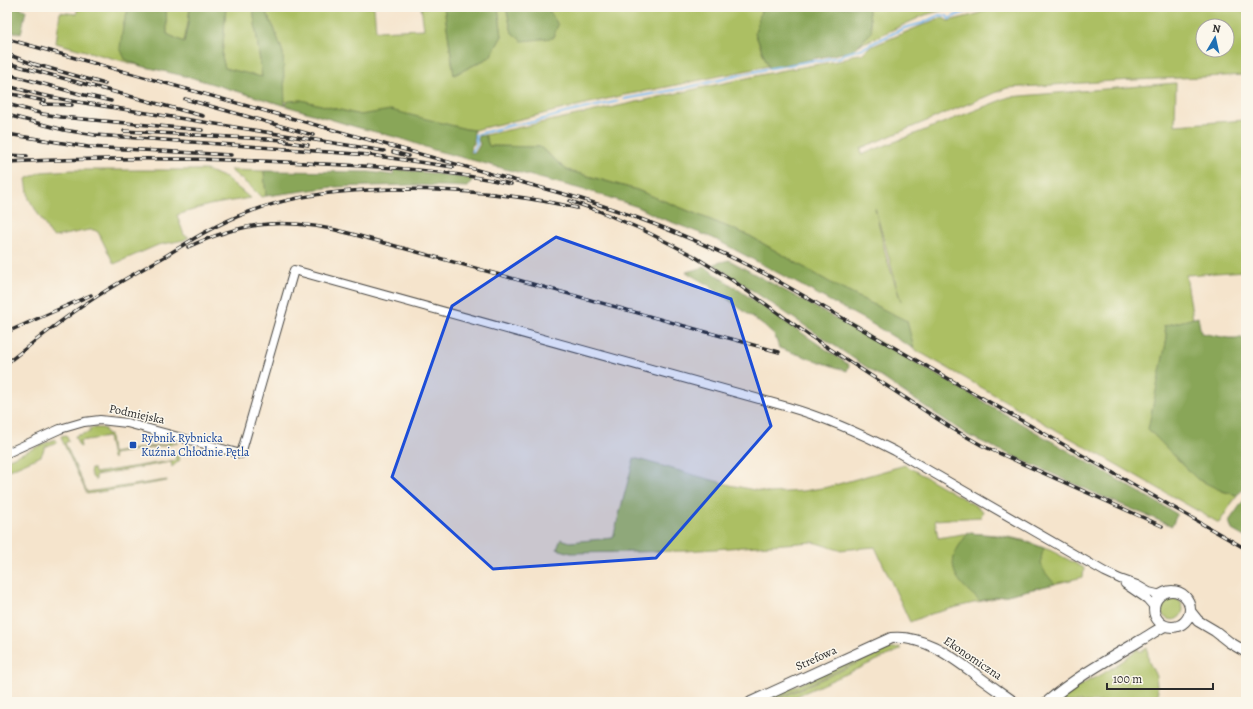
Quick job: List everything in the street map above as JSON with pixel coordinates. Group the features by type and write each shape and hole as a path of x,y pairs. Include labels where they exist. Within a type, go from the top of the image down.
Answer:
{"street":[{"name":"Podmiejska","path":"7,453 60,429 84,422 100,420 127,423 241,454 294,270 788,407 828,420 862,434 895,451 1120,579"},
{"path":"1120,579 1137,585 1152,593 1161,595"},
{"path":"1120,579 1147,599 1159,622 1165,626 1174,627 1181,625 1196,627 1212,636 1229,642"},
{"path":"1121,651 1148,628 1157,599 1161,595 1172,591 1181,594 1188,601 1190,611 1196,620 1246,652"},
{"path":"1181,625 1187,619 1190,611"},
{"path":"1047,702 1065,687 1121,651 1165,626"},
{"name":"Ekonomiczna","path":"891,638 899,637 912,639 937,648 1013,702"},
{"name":"Strefowa","path":"751,702 891,638"}],"highlighted area":[{"path":"556,237 731,299 771,426 656,558 493,569 392,477 452,306"}],"green space":[{"path":"7,7 16,7 26,10 21,34 7,30"},
{"path":"77,7 129,7 123,26 125,59 141,66 56,43 60,12 77,14"},
{"path":"129,7 166,7 167,34 184,42 190,7 226,7 222,57 225,68 262,77 253,7 263,7 274,28 283,53 285,105 289,101 301,100 360,115 391,110 474,130 474,144 472,145 470,152 475,153 480,144 478,136 485,135 489,146 540,147 567,170 637,190 750,236 836,286 907,321 914,349 867,321 713,238 658,217 638,207 592,192 434,150 399,138 356,127 193,78 141,66 125,59 120,48 123,26"},
{"path":"166,7 190,7 184,42 167,34"},
{"path":"226,7 253,7 262,78 225,68 222,57"},
{"path":"263,7 374,7 376,31 424,29 421,7 444,7 454,75 490,57 502,36 498,7 506,7 512,33 558,25 547,7 762,7 755,33 768,66 624,95 474,130 391,111 360,115 301,100 284,102 283,53 274,28"},
{"path":"444,7 498,7 502,36 490,57 454,75"},
{"path":"506,7 547,7 558,25 553,38 522,41 512,33"},
{"path":"762,7 868,7 872,32 852,51 769,68 755,33"},
{"path":"868,7 966,7 947,9 925,15 859,45 872,32"},
{"path":"992,7 1246,7 1246,75 1113,81 1007,88 861,148 861,155 1009,97 1176,83 1175,125 1246,120 1246,271 1186,275 1193,319 1164,326 1222,491 1237,495 1219,523 914,349 906,321 836,286 750,236 637,190 567,170 540,147 489,146 485,135 779,71 843,60 852,55 862,54 868,48 937,19 943,18 948,21 977,14","holes":["875,208 901,302 886,256"]},
{"path":"394,169 473,179 467,187 412,185 333,187 266,196 264,171 369,172 393,175"},
{"path":"72,170 206,170 226,178 250,198 209,205 177,215 184,235 189,237 184,240 158,245 114,264 98,232 89,230 54,237 51,235 29,199 26,179 41,172"},
{"path":"230,170 264,171 266,196 261,197"},
{"path":"729,260 910,359 1177,514 1172,526 1101,496 969,436 713,264"},
{"path":"705,267 849,365 847,371 779,348 775,336 764,326 711,287 686,272"},
{"path":"1198,317 1201,333 1228,338 1246,338 1246,487 1237,495 1222,491 1197,479 1148,429 1167,338 1164,326"},
{"path":"90,428 105,429 107,435 110,435 112,453 167,444 169,441 178,443 114,454 113,459 108,437 80,441 81,447 79,446 75,436 90,432"},
{"path":"66,435 69,441 65,443 87,492 167,481 87,494 62,440 61,436"},
{"path":"55,439 57,442 45,447 41,456 7,471 7,460"},
{"path":"175,455 178,456 180,460 172,467 171,462 96,475 96,480 90,472 91,469 94,469 95,473 176,460"},
{"path":"634,458 730,485 769,493 803,491 828,487 905,465 983,511 981,517 935,520 938,538 968,533 998,535 1023,540 1052,551 1084,568 1083,577 957,607 927,615 910,622 875,547 839,550 813,542 686,551 571,553 557,549 561,539 570,542 613,538"},
{"path":"1246,497 1246,538 1232,530 1229,521"},
{"path":"968,533 1007,538 1044,548 1041,559 1042,568 1055,584 980,601 965,588 954,571 953,564 955,554"},
{"path":"1168,598 1176,598 1183,605 1183,613 1176,620 1168,620 1161,613 1161,605"},
{"path":"888,644 890,646 889,647 769,702 761,702"},
{"path":"900,647 900,650 783,702 772,702 888,649"},
{"path":"1138,648 1138,651 1142,651 1147,648 1149,662 1156,676 1159,702 1058,702 1066,694 1109,670"}],"waterway":[{"path":"624,99 685,88 766,69 840,57 844,54 863,48 904,28 923,23 940,15 947,16 949,19 982,7"},
{"path":"473,151 477,144 475,135 512,125 533,122 619,101"}],"railway":[{"path":"7,39 578,198 675,232 723,253 769,276 1246,549"},
{"path":"7,54 38,66"},
{"path":"7,63 203,116"},
{"path":"34,64 105,84"},
{"path":"7,74 111,101"},
{"path":"7,86 72,101 384,151"},
{"path":"7,93 45,101"},
{"path":"185,99 313,135"},
{"path":"7,104 43,114 61,117 202,130"},
{"path":"41,104 72,105"},
{"path":"7,115 64,130 95,135 370,155 453,167"},
{"path":"124,131 285,140"},
{"path":"7,134 88,147 231,155"},
{"path":"281,141 308,145"},
{"path":"393,152 408,156"},
{"path":"7,155 27,156"},
{"path":"7,162 126,159 205,159 285,162 371,166 441,172 511,184"},
{"path":"7,363 94,298 195,238 238,216 285,201 339,192 418,189 487,193 532,199 577,208"},
{"path":"570,201 599,211 643,230 692,255 732,280 810,336 953,429 983,446 1162,526"},
{"path":"188,247 229,231 249,227 268,224 308,225 352,234 779,352"},
{"path":"7,332 91,295"}],"place":[{"name":"Rybnik Rybnicka Kuźnia Chłodnie Pętla","path":"133,445"}]}
